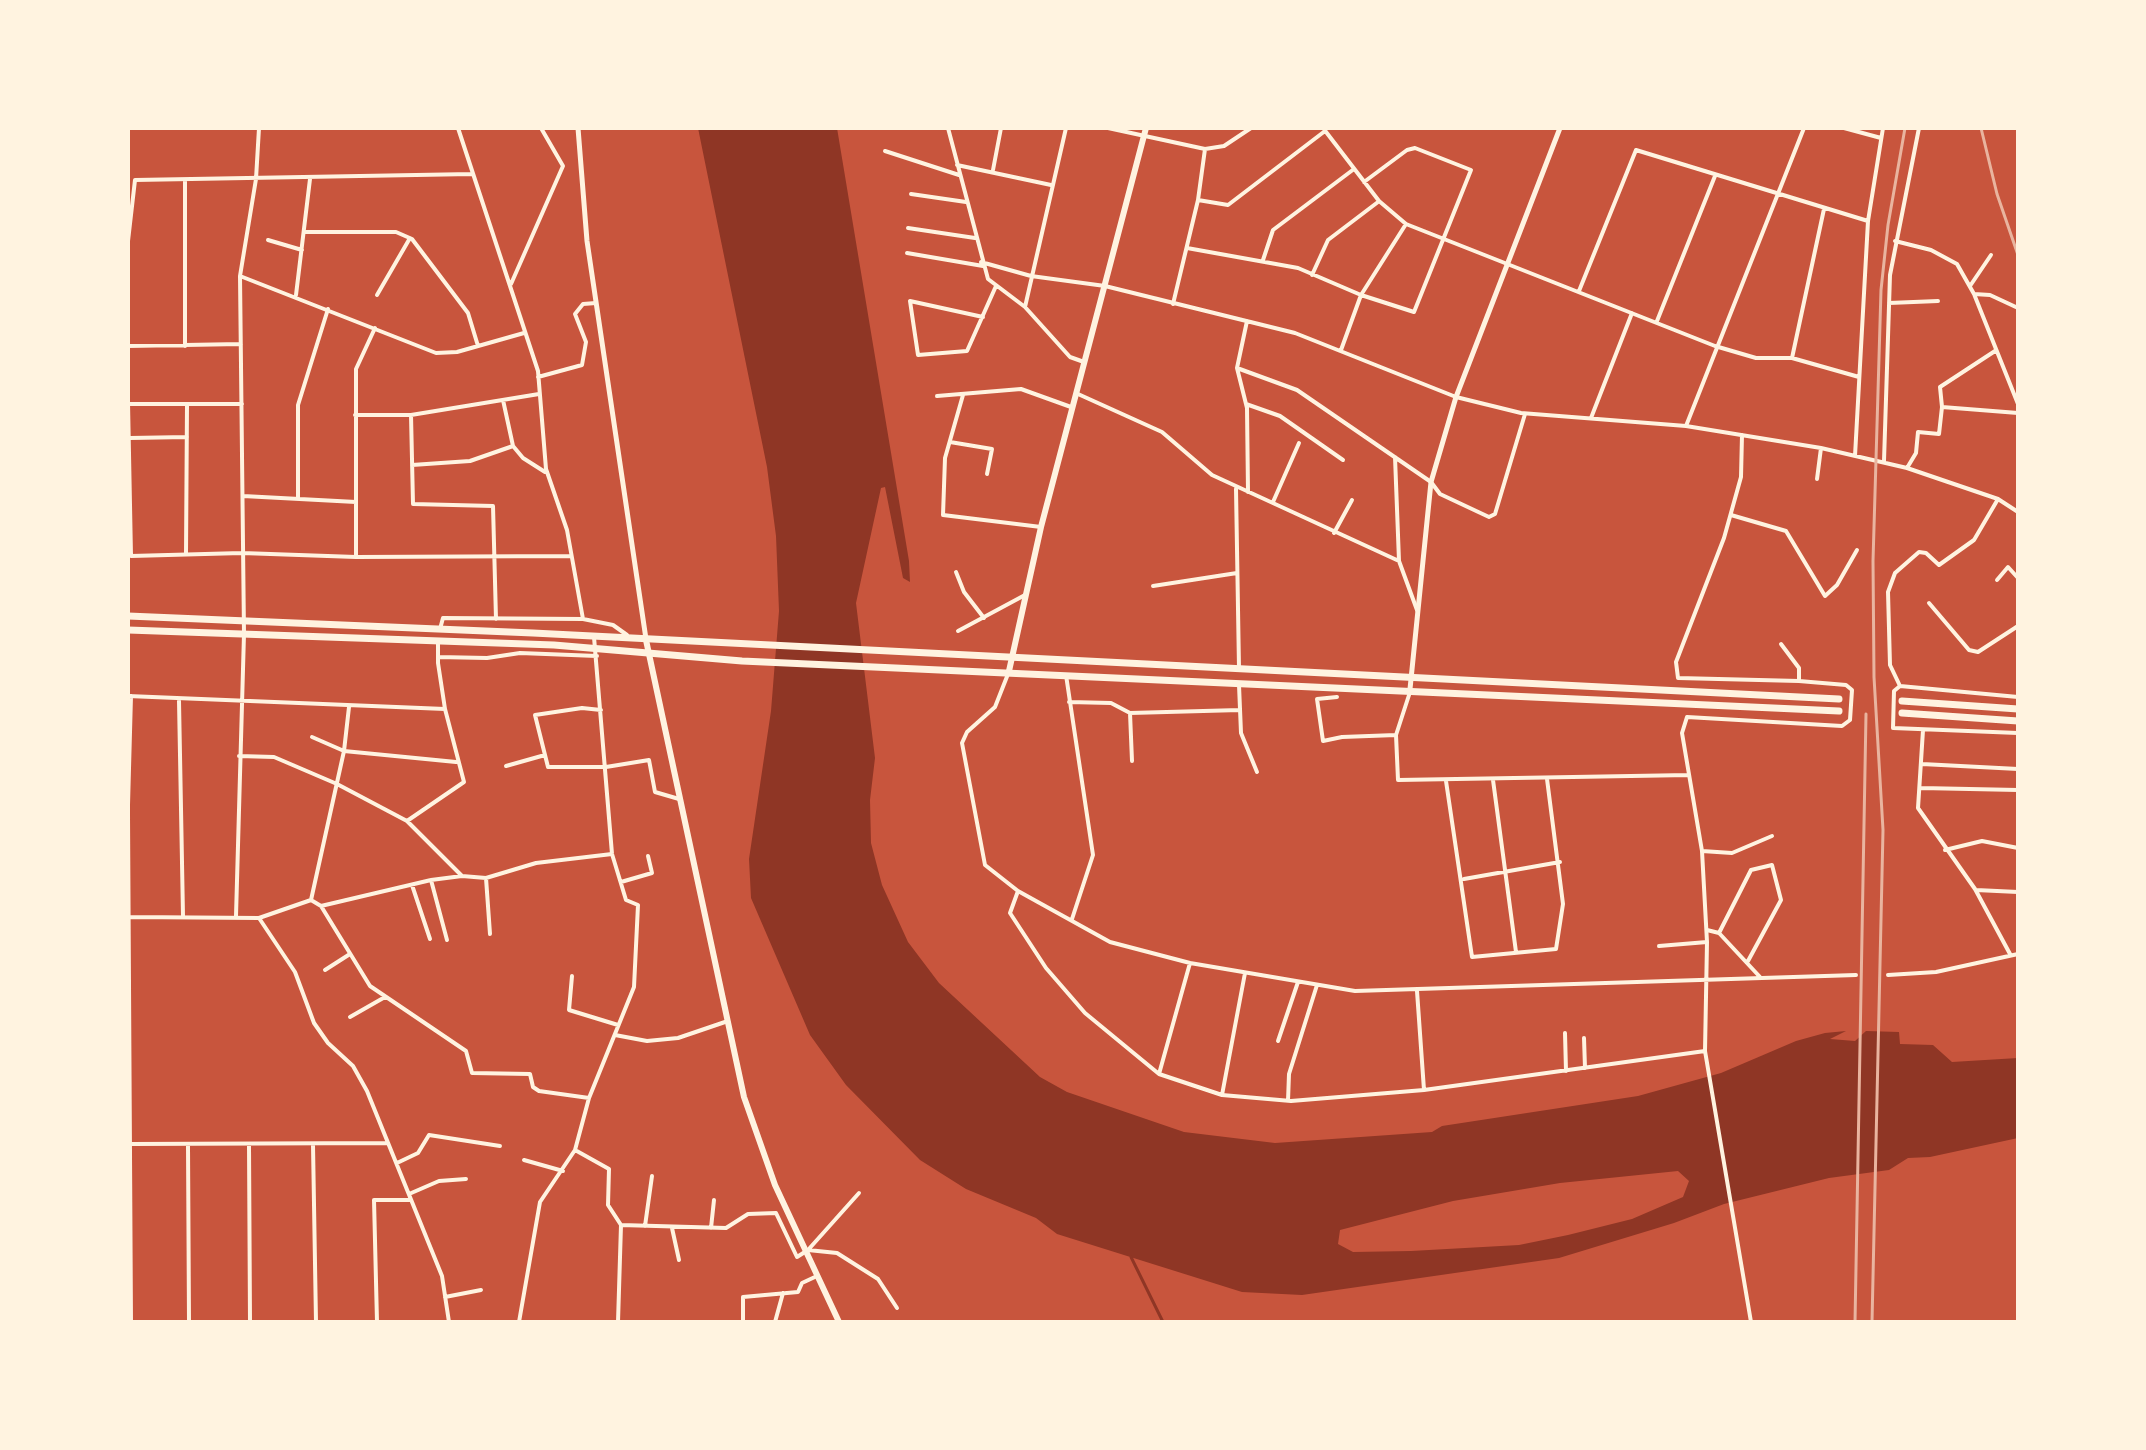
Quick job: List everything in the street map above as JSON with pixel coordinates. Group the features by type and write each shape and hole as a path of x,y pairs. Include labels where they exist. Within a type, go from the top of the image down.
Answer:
{"highway":[{"path":"128,616 1839,699"},
{"path":"128,630 1839,711"},
{"path":"1902,701 2018,709"},
{"path":"1902,713 2018,721"}],"main road":[{"path":"1009,671 1041,527 1146,132"},
{"path":"646,640 707,920 725,1022 757,1141 839,1322"}],"street":[{"path":"236,916 244,634 240,276 256,179 259,128"},
{"path":"458,128 538,377 548,473 567,530 583,619"},
{"path":"510,287 563,166 541,128"},
{"path":"578,128 587,241 646,640"},
{"path":"948,128 988,279 1025,307 1070,357 1087,363"},
{"path":"993,170 1001,128"},
{"path":"1025,307 1066,128"},
{"path":"1108,128 1146,132 1205,149 1224,146 1251,128"},
{"path":"1560,128 1456,397 1431,482 1413,676 1396,735 1398,780 1689,775"},
{"path":"1686,426 1715,346 1804,128"},
{"path":"1844,128 1881,138"},
{"path":"1855,456 1868,221 1883,128"},
{"path":"1884,461 1889,303 1895,241 1919,128"},
{"path":"1198,200 1228,205 1324,130 1379,201 1406,224 1715,346 1756,358 1792,358 1859,377"},
{"path":"1187,248 1263,260 1414,312 1471,170 1415,148 1407,150 1364,182"},
{"path":"1173,304 1198,200 1205,149"},
{"path":"1579,291 1636,150 1868,221"},
{"path":"885,151 959,175"},
{"path":"957,165 993,170 1051,185"},
{"path":"1263,260 1273,230 1354,169"},
{"path":"128,241 135,180 472,174"},
{"path":"1657,321 1715,176"},
{"path":"296,295 310,179"},
{"path":"185,180 185,346"},
{"path":"911,194 966,202"},
{"path":"1312,275 1328,240 1379,201"},
{"path":"1792,358 1824,209"},
{"path":"1341,350 1361,295 1406,224"},
{"path":"908,228 975,238"},
{"path":"305,232 396,232 410,238 468,313 478,346"},
{"path":"377,295 410,238"},
{"path":"268,240 302,250"},
{"path":"1895,241 1931,250 1957,264 1974,294 2018,404"},
{"path":"907,253 1105,286 1248,320 1341,350 1456,397 1525,414 1686,426 1884,461 1998,499 2018,512"},
{"path":"1970,286 1991,255"},
{"path":"240,276 296,295 436,353 457,352 525,333"},
{"path":"983,317 910,301 918,355 967,351 983,317 996,286"},
{"path":"1974,294 1990,295 2018,308"},
{"path":"1889,303 1938,301"},
{"path":"538,377 582,365 586,342 575,314 583,304 596,303"},
{"path":"298,498 298,405 328,309"},
{"path":"1591,418 1632,313"},
{"path":"1248,320 1237,368 1246,404 1248,492"},
{"path":"356,557 356,369 375,328"},
{"path":"128,346 241,344"},
{"path":"1907,468 1916,453 1918,432 1939,434 1942,407 1940,387 1995,351"},
{"path":"1237,368 1297,390 1431,482 1440,494 1489,517 1495,514 1525,414"},
{"path":"937,396 1021,389 1074,408"},
{"path":"355,415 411,415 540,393"},
{"path":"1078,394 1162,432 1212,475 1399,561"},
{"path":"963,395 945,458 943,515 1041,527"},
{"path":"503,400 513,446 523,458 548,473"},
{"path":"242,404 128,403 131,556 242,553 356,557 571,556"},
{"path":"1246,404 1280,416 1343,460"},
{"path":"186,554 187,405"},
{"path":"1942,407 2018,413"},
{"path":"411,415 413,504 493,506 496,619"},
{"path":"1742,435 1741,477 1731,515 1676,662 1678,678 1799,681 1846,685 1852,690 1850,720 1842,726 1687,717 1682,733 1702,851 1707,930 1705,1051 1751,1322"},
{"path":"130,438 187,437"},
{"path":"950,442 992,449 987,474"},
{"path":"1273,502 1299,443"},
{"path":"412,465 470,461 513,446"},
{"path":"1817,479 1821,448"},
{"path":"1395,457 1399,561 1417,610"},
{"path":"1236,487 1239,670"},
{"path":"242,496 356,502"},
{"path":"1900,686 1890,665 1888,592 1895,573 1919,552 1926,553 1939,565 1974,540 1998,499"},
{"path":"1334,533 1352,500"},
{"path":"1731,515 1786,531 1825,596 1837,585 1857,550"},
{"path":"1997,580 2008,567 2018,578"},
{"path":"956,572 964,592 984,618"},
{"path":"1153,586 1237,573"},
{"path":"958,631 1028,594"},
{"path":"1929,603 1969,650 1978,652 2018,626"},
{"path":"439,631 443,618 583,619 613,625 632,639"},
{"path":"519,1322 540,1202 575,1150 589,1098 634,987 638,905 626,900 612,854 594,637"},
{"path":"407,821 464,782 456,762 445,709 438,643"},
{"path":"1781,644 1799,668 1799,681"},
{"path":"438,657 487,658 520,653 596,652"},
{"path":"1009,671 995,707 967,732 962,743 985,865 1018,891 1110,942 1190,963 1355,991 1856,975"},
{"path":"1066,674 1093,855 1072,919"},
{"path":"1239,682 1241,733 1257,772"},
{"path":"2018,697 1900,686 1894,691 1893,728 2018,733"},
{"path":"128,805 130,696 179,701 445,709"},
{"path":"1337,697 1317,699 1323,741 1342,737 1396,735"},
{"path":"179,701 183,916"},
{"path":"1069,702 1111,703 1130,713 1240,710"},
{"path":"311,900 344,751 349,707"},
{"path":"601,710 582,708 535,715 548,767 606,767 649,760 655,792 679,799"},
{"path":"1130,713 1132,761"},
{"path":"1923,730 1918,808 1975,889 2010,954"},
{"path":"312,737 344,751 456,762"},
{"path":"506,766 545,755"},
{"path":"239,756 274,757 337,784 407,821 462,876"},
{"path":"1922,764 2018,769"},
{"path":"1446,781 1472,957 1556,949 1563,904 1547,779"},
{"path":"1493,780 1516,953"},
{"path":"1921,788 2018,790"},
{"path":"128,814 131,1322"},
{"path":"1702,851 1732,853 1772,836"},
{"path":"1945,850 1982,841 2018,848"},
{"path":"321,906 431,880 462,876 486,878 536,863 612,854"},
{"path":"621,882 652,873 648,856"},
{"path":"1463,880 1560,862"},
{"path":"1719,933 1751,870 1772,865 1781,900 1748,961"},
{"path":"486,878 490,934"},
{"path":"431,880 447,940"},
{"path":"412,885 430,939"},
{"path":"1975,889 2018,892"},
{"path":"1018,891 1010,913 1046,968 1085,1013 1159,1074 1222,1095 1288,1101 1424,1090 1705,1051"},
{"path":"130,917 259,918 311,900"},
{"path":"311,900 321,906 370,986 466,1051 471,1056 472,1073 530,1074 533,1087 539,1091 589,1098"},
{"path":"259,918 295,972 314,1023 360,1078 442,1276 449,1322"},
{"path":"1707,930 1719,933 1760,977"},
{"path":"1659,946 1707,942"},
{"path":"325,970 350,954"},
{"path":"1888,975 1936,972 2018,954"},
{"path":"1159,1074 1190,963"},
{"path":"1222,1095 1245,973"},
{"path":"572,976 569,1010 619,1025"},
{"path":"1278,1041 1298,982"},
{"path":"1288,1101 1289,1074 1317,985"},
{"path":"1417,991 1424,1090"},
{"path":"350,1017 385,997"},
{"path":"615,1035 647,1041 678,1038 725,1022"},
{"path":"1565,1033 1566,1071"},
{"path":"1584,1038 1585,1068"},
{"path":"397,1163 418,1153 429,1135 500,1146"},
{"path":"131,1144 388,1143"},
{"path":"188,1145 189,1322"},
{"path":"249,1145 250,1322"},
{"path":"313,1145 316,1322"},
{"path":"575,1150 609,1169 608,1205 621,1225 618,1322"},
{"path":"524,1160 563,1171"},
{"path":"645,1226 652,1176"},
{"path":"409,1194 439,1181 466,1179"},
{"path":"621,1225 726,1228 748,1214 776,1213 797,1257 808,1250 859,1193"},
{"path":"377,1322 374,1200 411,1200"},
{"path":"711,1228 714,1200"},
{"path":"672,1228 679,1260"},
{"path":"808,1250 837,1253 878,1279 897,1308"},
{"path":"743,1322 743,1297 798,1292 802,1283 820,1275"},
{"path":"445,1297 481,1290"},
{"path":"775,1322 783,1293"}],"shaded area":[{"path":"698,128 837,128 910,582 903,578 885,487 881,488 856,603 875,758 870,800 871,843 882,885 908,942 939,983 1040,1077 1067,1092 1184,1132 1275,1143 1432,1132 1442,1126 1638,1096 1721,1073 1796,1041 1825,1033 1846,1031 1830,1039 1855,1041 1866,1031 1899,1032 1900,1044 1933,1045 1952,1062 2018,1058 2018,1138 1930,1157 1908,1158 1889,1170 1829,1178 1724,1204 1674,1223 1559,1258 1302,1295 1242,1292 1057,1234 1036,1218 966,1189 920,1160 846,1085 810,1035 751,898 749,859 771,711 779,611 776,536 767,467","holes":["1678,1171 1689,1181 1683,1197 1632,1219 1519,1245 1353,1252 1338,1244 1340,1230 1453,1201 1560,1183"]}],"waterway":[{"path":"1131,1257 1163,1322"}],"railway":[{"path":"1872,1322 1883,830 1874,677 1873,561 1881,290 1888,225 1905,128"},
{"path":"1981,128 1997,194 2018,255"},
{"path":"1855,1322 1866,714"}]}
